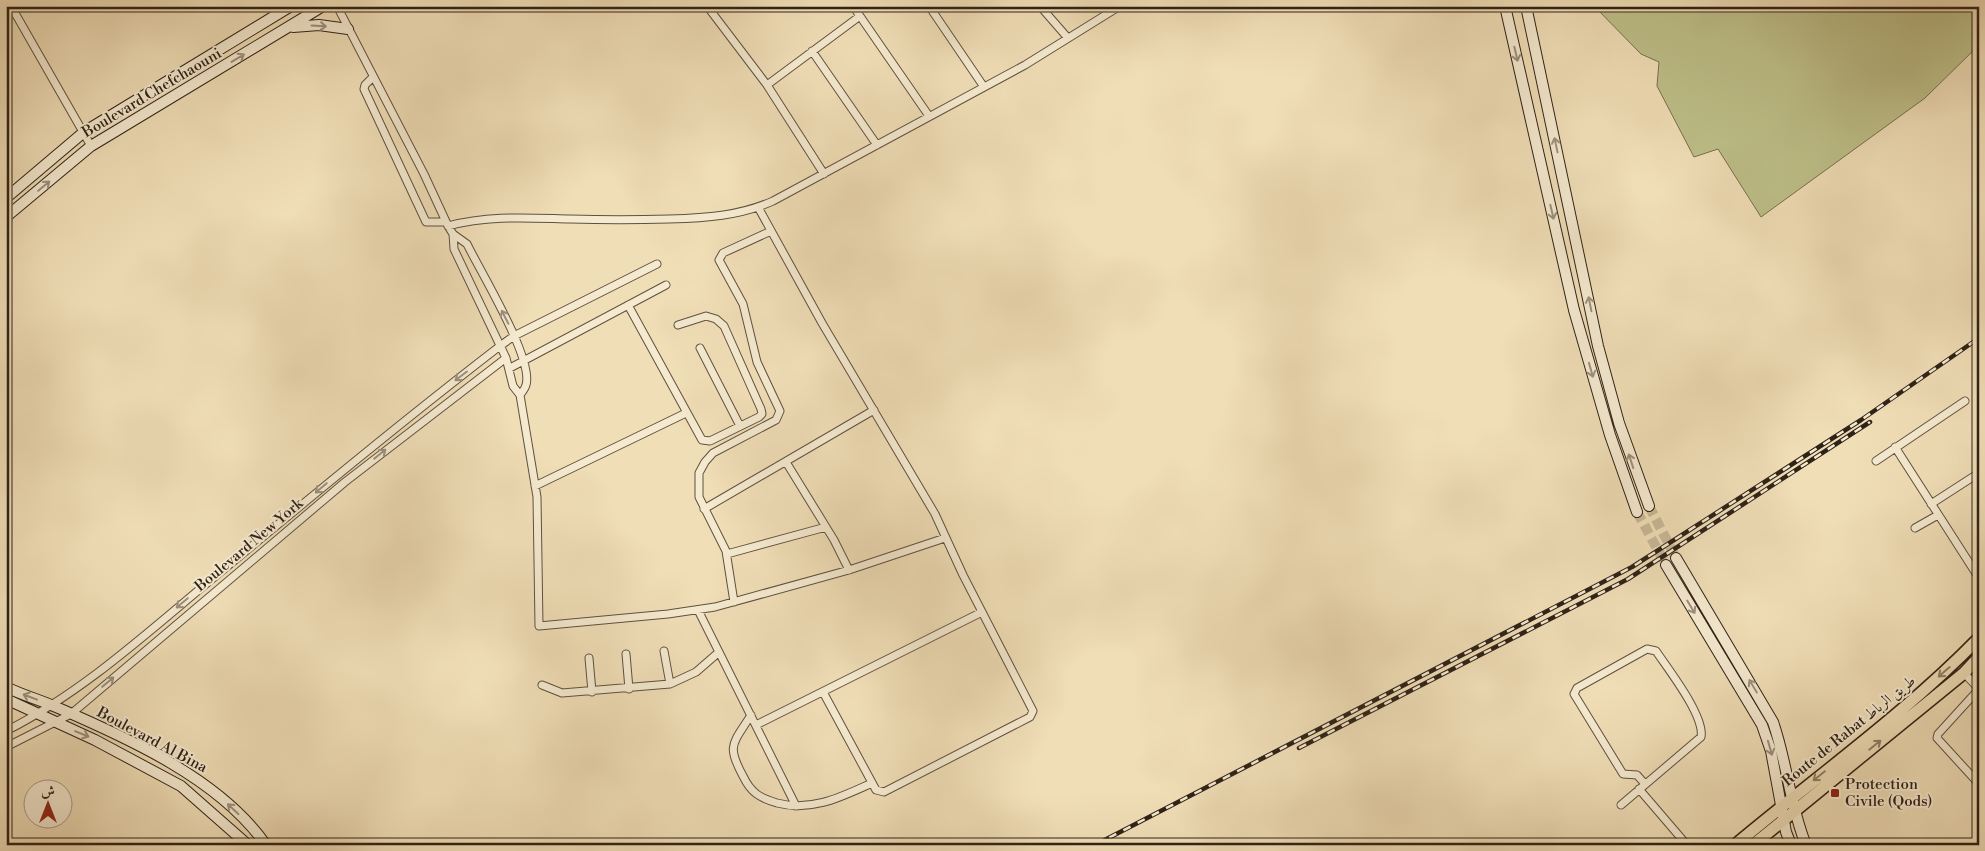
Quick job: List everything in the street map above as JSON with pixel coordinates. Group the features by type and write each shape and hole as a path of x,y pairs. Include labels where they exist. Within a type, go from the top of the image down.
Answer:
{"main road":[{"name":"Route de Rabat طريق الرباط","path":"1735,845 1904,707 1979,638"},
{"name":"Route de Rabat طريق الرباط","path":"1753,845 1964,673 1979,657"}],"street":[{"path":"11,6 91,146"},
{"name":"Boulevard Chefchaouni","path":"6,198 84,132 291,6"},
{"name":"Boulevard Chefchaouni","path":"6,217 91,146 323,6"},
{"path":"337,6 424,174 447,224 453,234 467,244 514,336 523,360 526,384 520,395"},
{"path":"707,6 767,85 824,174"},
{"path":"853,6 929,116"},
{"path":"929,6 984,87"},
{"path":"1040,6 1067,37"},
{"path":"373,77 365,85 364,89 426,222 447,224 501,218 615,220 712,218 758,207 824,174 1025,64 1120,6"},
{"path":"1505,6 1574,310 1597,393 1637,512"},
{"path":"1526,6 1598,346 1635,472 1649,506"},
{"path":"767,85 860,16"},
{"path":"289,27 319,25 348,28"},
{"path":"812,51 877,145"},
{"path":"202,60 211,74"},
{"path":"758,207 822,323 935,514 945,538 1032,709 1031,715 884,792 878,791 872,783 823,692"},
{"path":"734,602 727,554 704,508 697,485 699,472 713,453 776,420 780,414 757,362 743,304 720,260 723,253 771,231"},
{"path":"453,234 454,249 506,358 513,386 520,395 535,486 539,626 698,610 849,570 945,538"},
{"name":"Boulevard New York","path":"6,730 53,706 106,666 401,422 500,346 514,336 657,264"},
{"path":"510,368 666,285"},
{"path":"628,305 686,413 704,441 710,441 759,417 762,414 761,409 724,326 716,319 706,316 678,325"},
{"path":"700,348 740,426"},
{"name":"Boulevard New York","path":"6,747 71,714 345,482 506,358"},
{"path":"1597,393 1610,388"},
{"path":"1876,461 1966,401"},
{"path":"704,508 874,410"},
{"path":"535,486 686,413"},
{"path":"401,422 408,432"},
{"path":"1896,447 1979,578"},
{"path":"786,462 826,527 849,570"},
{"path":"339,473 345,482"},
{"path":"1931,504 1979,473"},
{"path":"1915,528 1938,515"},
{"path":"727,554 826,527"},
{"path":"1676,558 1773,722 1780,744 1795,811 1806,845"},
{"path":"1666,565 1762,725 1771,751 1780,807 1791,845"},
{"path":"220,572 229,581"},
{"path":"698,610 796,806"},
{"path":"756,725 982,612"},
{"path":"1621,805 1642,786 1702,737 1702,731 1688,701 1656,651 1647,649 1577,688 1574,694 1623,774 1637,776 1642,786 1687,845"},
{"path":"664,651 670,684"},
{"path":"542,685 562,693 629,689 670,684 696,672 719,652"},
{"path":"626,654 629,689"},
{"path":"590,658 592,692"},
{"path":"1964,673 1979,689 1938,734 1938,738 1979,784"},
{"name":"Boulevard Al Bina","path":"6,687 71,714 167,762 209,788 237,813 266,845"},
{"name":"Boulevard Al Bina","path":"6,699 54,723 103,744 181,786 248,845"},
{"path":"751,715 733,745 733,758 749,788 756,795 788,806 824,804 872,783"}],"green space":[{"path":"1594,6 1979,6 1979,45 1925,98 1761,217 1718,149 1694,157 1657,86 1659,62 1641,54"}],"tunnel":[{"path":"1649,506 1676,558"},
{"path":"1637,512 1666,565"}],"railway":[{"path":"1095,845 1632,567 1861,420 1979,338"},
{"path":"1299,748 1628,579 1870,422"}],"place":[{"name":"Protection Civile (Qods)","path":"1835,793"}]}
